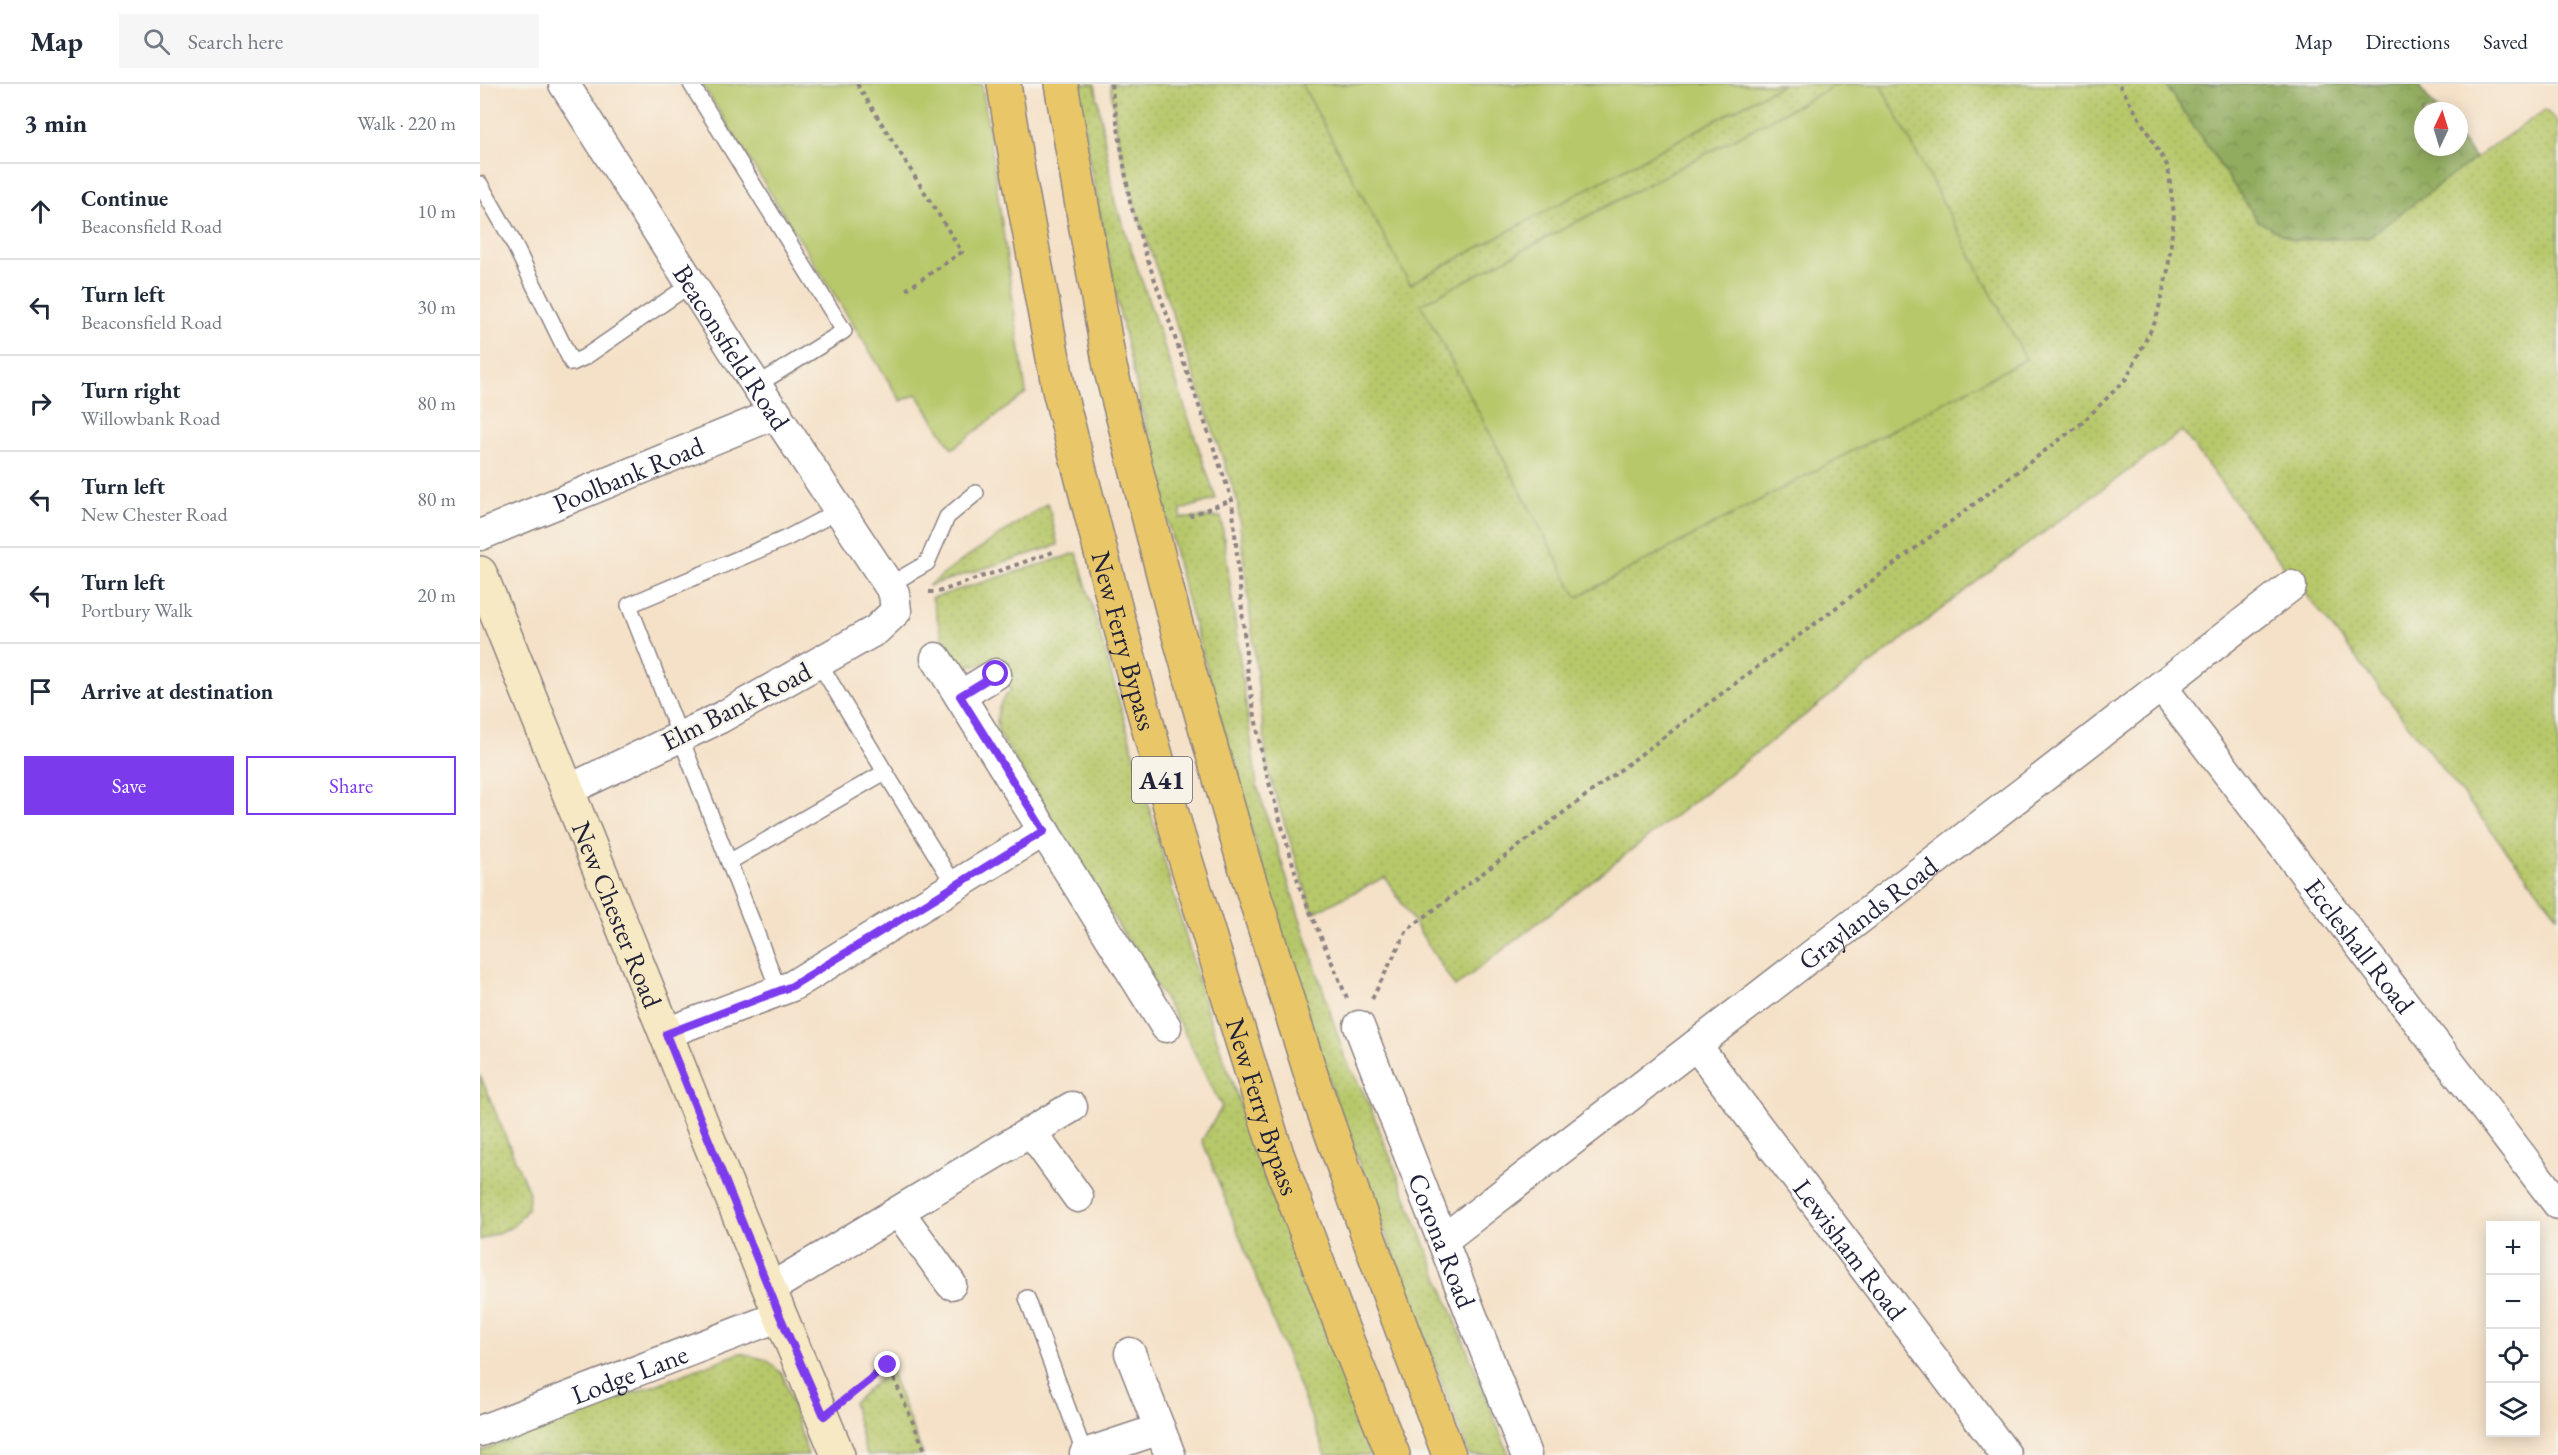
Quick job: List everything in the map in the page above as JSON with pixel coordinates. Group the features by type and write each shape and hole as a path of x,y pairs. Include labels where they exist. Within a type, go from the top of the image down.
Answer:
{"highway":[{"name":"New Ferry Bypass","path":"1004,84 1059,390 1118,618 1178,835 1277,1154 1344,1333 1393,1455"},
{"name":"New Ferry Bypass","path":"1061,84 1110,367 1178,632 1225,797 1314,1084 1449,1455"}],"main road":[{"name":"New Chester Road","path":"480,573 838,1455"}],"street":[{"name":"Beaconsfield Road","path":"564,84 691,284 840,510 893,596"},
{"name":"Poolbank Road","path":"480,535 777,413"},
{"name":"Graylands Road","path":"1443,1240 2291,586"},
{"name":"Elm Bank Road","path":"568,790 720,718 876,630 893,596"},
{"path":"936,658 1166,1027"},
{"path":"960,696 996,674"},
{"name":"Eccleshall Road","path":"2161,686 2558,1204"},
{"path":"666,1034 792,986 1044,831"},
{"name":"Corona Road","path":"1359,1026 1526,1455"},
{"name":"Lewisham Road","path":"1696,1045 2006,1455"},
{"name":"Lodge Lane","path":"483,1421 775,1302 899,1212 1072,1107"},
{"path":"1031,1132 1078,1197"},
{"path":"899,1212 951,1284"},
{"path":"1085,1455 1165,1442 1130,1353"}],"lane":[{"path":"691,84 844,331 757,385"},
{"path":"480,184 511,238 572,363 585,357 691,284"},
{"path":"893,596 927,563 947,517 976,493"},
{"path":"779,991 629,605 788,538 840,510"},
{"path":"819,663 955,886"},
{"path":"729,862 885,772"},
{"path":"1027,1298 1085,1455"}],"path":[{"path":"856,84 962,252 904,291"},
{"path":"1111,84 1130,202 1146,255 1232,500 1248,676 1263,762 1300,888 1359,1026"},
{"path":"1359,1026 1407,930 2082,423 2126,379 2156,320 2168,270 2174,215 2168,167 2119,84"},
{"path":"1189,516 1232,500"},
{"path":"893,596 938,592 1056,551"},
{"path":"824,1416 888,1365 927,1455"}],"green space":[{"path":"702,84 982,84 1026,393 952,449 917,394 901,401"},
{"path":"1078,84 1095,84 1115,202 1216,499 1181,510 1181,518 1221,517 1257,786 1345,1058 1367,1099 1509,1455 1469,1455 1336,1102 1270,897 1178,566 1118,305 1089,159"},
{"path":"1110,84 2417,84 2431,102 2414,102 2414,156 2468,156 2468,149 2475,158 2545,110 2558,122 2558,916 2263,539 2182,431 1984,576 1455,987 1385,877 1313,913 1268,771 1237,499 1133,201 1118,140"},
{"path":"1302,84 1783,84 1410,284"},
{"path":"1838,84 1880,84 2026,359 1577,597 1421,304"},
{"path":"2165,84 2417,84 2431,102 2414,102 2414,156 2468,156 2468,149 2475,158 2368,238 2293,240 2258,221"},
{"path":"1048,503 1058,545 928,586 968,556"},
{"path":"1077,553 1207,1011 1269,1187 1374,1455 1326,1455 1202,1140 1222,1107 1180,1024 998,732 998,709 1011,690 993,660 977,665 965,664 955,659 943,638 932,598"},
{"path":"480,1075 529,1193 528,1209 512,1227 480,1240"},
{"path":"740,1353 767,1360 783,1375 808,1455 480,1455 480,1451"},
{"path":"890,1370 923,1455 868,1455 865,1450 853,1403"}],"route":[{"path":"888,1365 824,1416 780,1316 666,1034 792,986 1044,831 960,696 996,674"}]}
